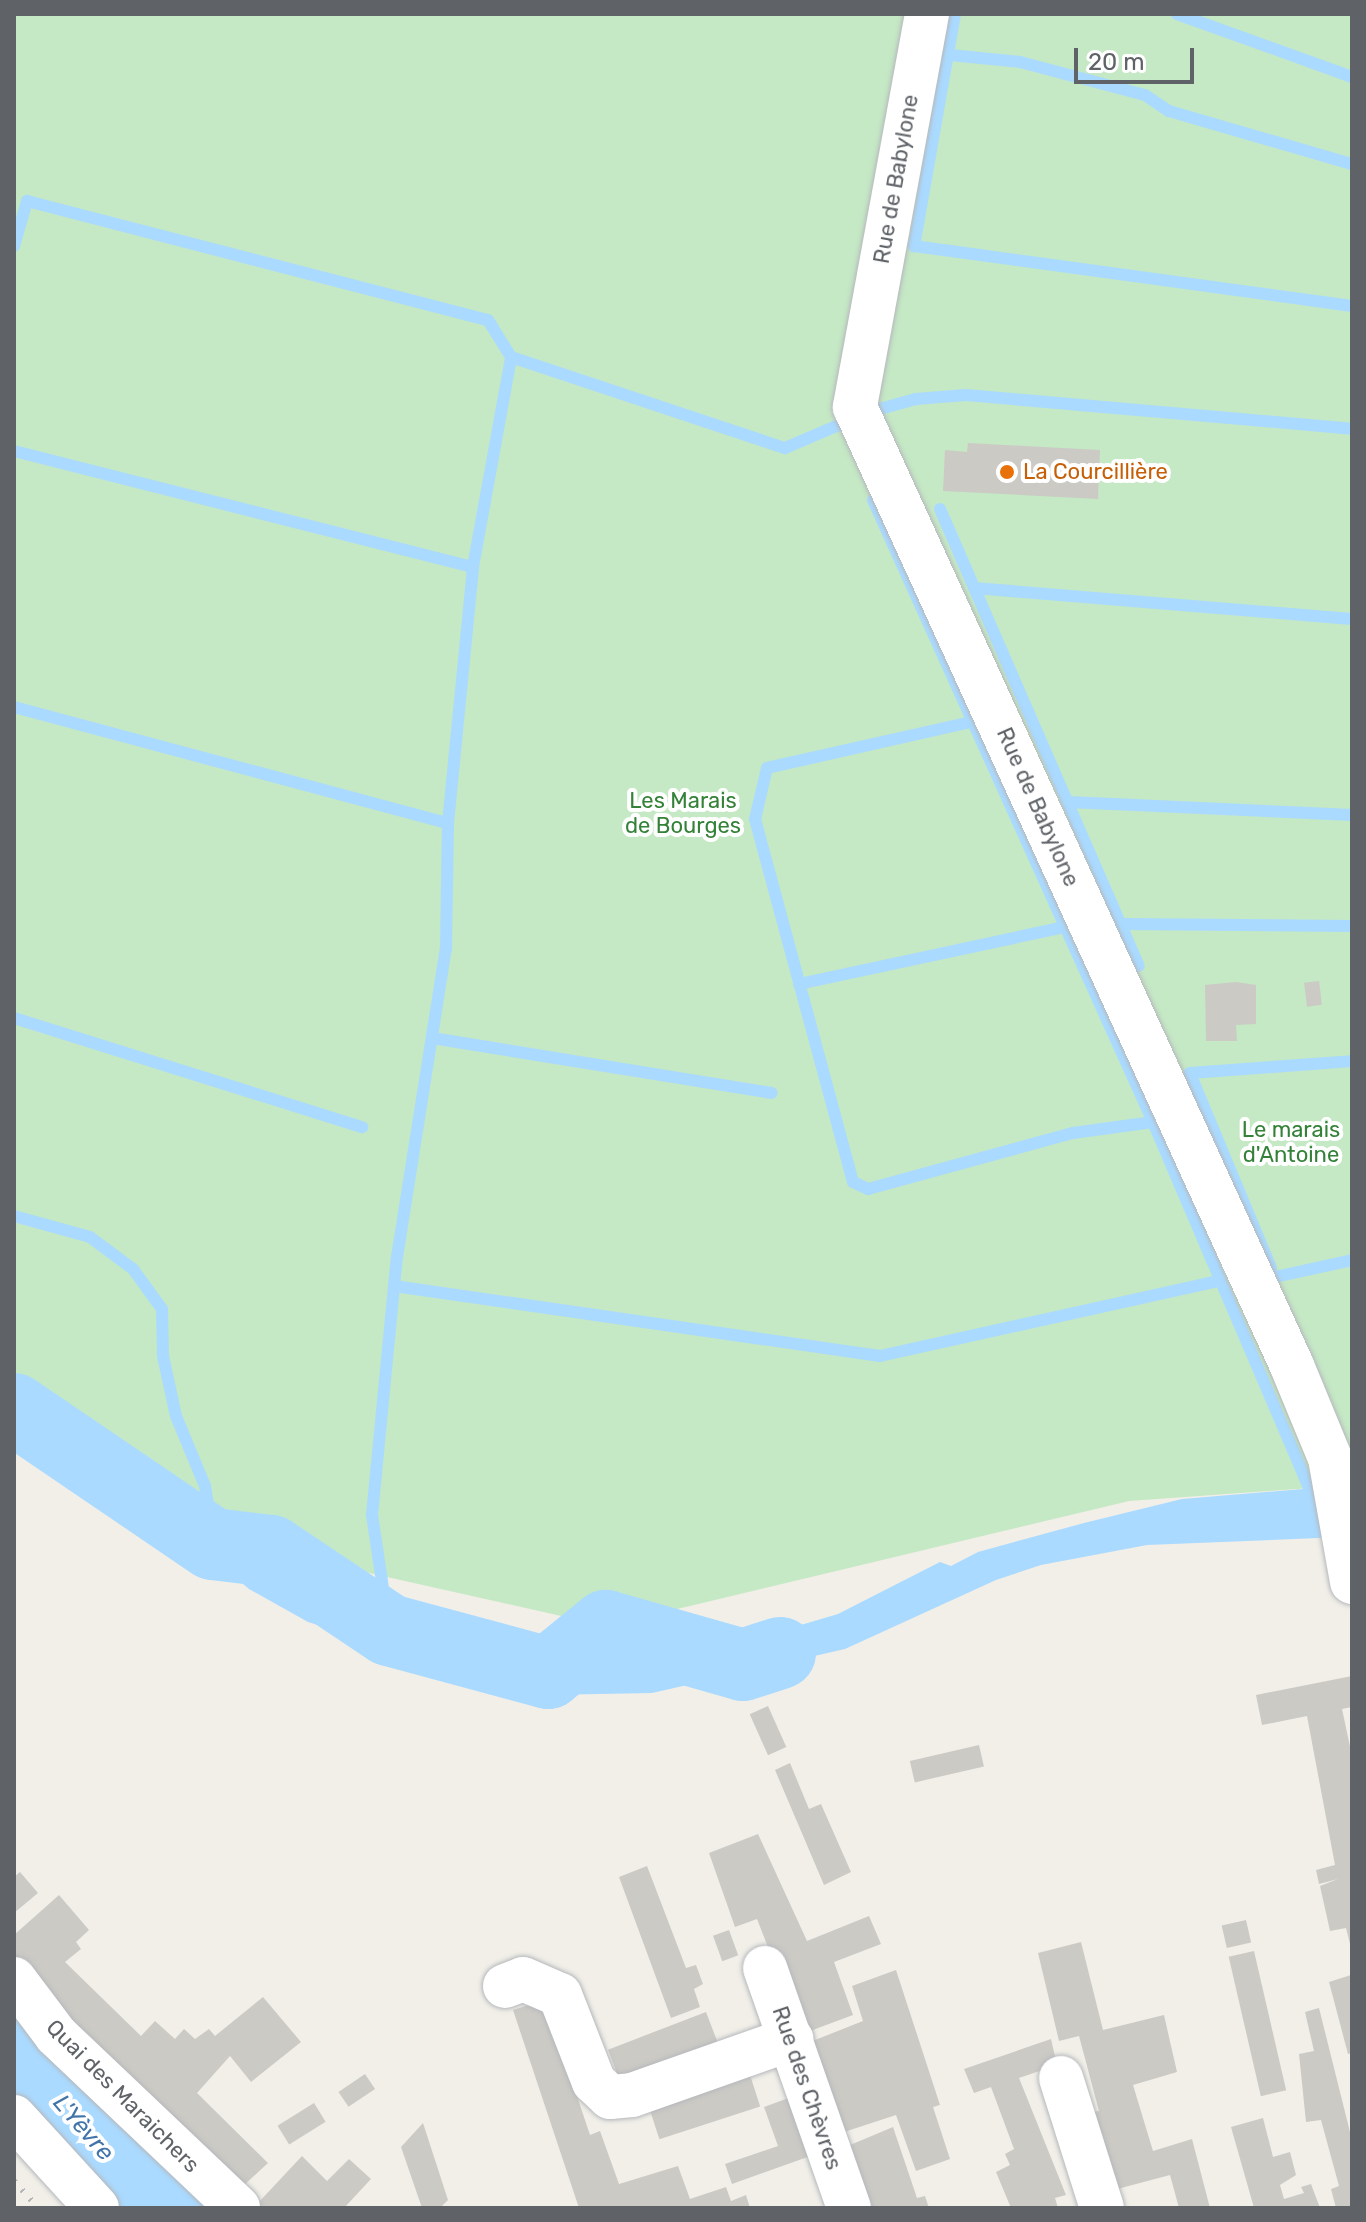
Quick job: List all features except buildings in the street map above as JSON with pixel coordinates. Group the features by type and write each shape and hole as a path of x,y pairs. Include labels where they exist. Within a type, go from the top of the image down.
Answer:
{"street":[{"name":"Rue de Babylone","path":"927,14 855,407 1330,1458 1352,1582"},
{"name":"Rue des Chèvres","path":"765,1968 849,2208"},
{"name":"Quai des Maraichers","path":"14,1979 56,2035 238,2208"},
{"path":"505,1986 523,1979 560,1995 594,2082 610,2097 632,2095 791,2039"},
{"path":"1061,2078 1102,2208"},
{"path":"14,2117 97,2208"}],"green space":[{"name":"Les Marais de Bourges","path":"14,14 1352,14 1352,1485 1129,1501 606,1626 271,1551 14,1396"}],"water":[{"path":"14,1379 57,1412 94,1429 292,1569 549,1656 652,1655 784,1630 838,1614 940,1562 951,1566 978,1552 1084,1523 1182,1499 1352,1485 1343,1537 1147,1545 1041,1565 996,1580 845,1649 652,1693 546,1695 308,1622 249,1589 201,1549 169,1536 14,1428"},
{"name":"L'Yèvre","path":"14,2006 214,2208 112,2208 14,2103"}],"waterway":[{"path":"955,14 914,246 1352,306"},
{"path":"1177,14 1352,77"},
{"path":"950,55 1020,62 1145,95 1169,111 1352,164"},
{"path":"14,246 27,201 488,320 511,357 785,448 869,412 916,399 966,395 1352,429"},
{"path":"387,1615 372,1515 397,1257 446,949 448,823 473,567 511,357"},
{"path":"14,451 473,567"},
{"path":"873,500 1153,1122 1314,1500"},
{"path":"940,509 1139,966"},
{"path":"974,588 1352,619"},
{"path":"14,707 448,823"},
{"path":"971,722 767,768 755,819 853,1182 868,1189 1073,1133 1153,1122"},
{"path":"1068,802 1352,815"},
{"path":"1121,924 1352,926"},
{"path":"799,984 1064,927"},
{"path":"14,1018 362,1127"},
{"path":"432,1038 772,1093"},
{"path":"1271,1268 1190,1073 1352,1061"},
{"path":"14,1216 90,1237 133,1269 162,1309 163,1356 176,1416 205,1486 211,1524"},
{"path":"1275,1277 1352,1260"},
{"path":"394,1286 880,1356 1218,1281"},
{"path":"14,1409 213,1544 271,1551 389,1630 548,1673 606,1626 743,1665 780,1653"}],"railway":[{"path":"14,2181 38,2208"}],"place":[{"name":"La Courcillière","path":"1007,472"}],"park label":[{"name":"Le marais d'Antoine","path":"1291,1142"}]}
